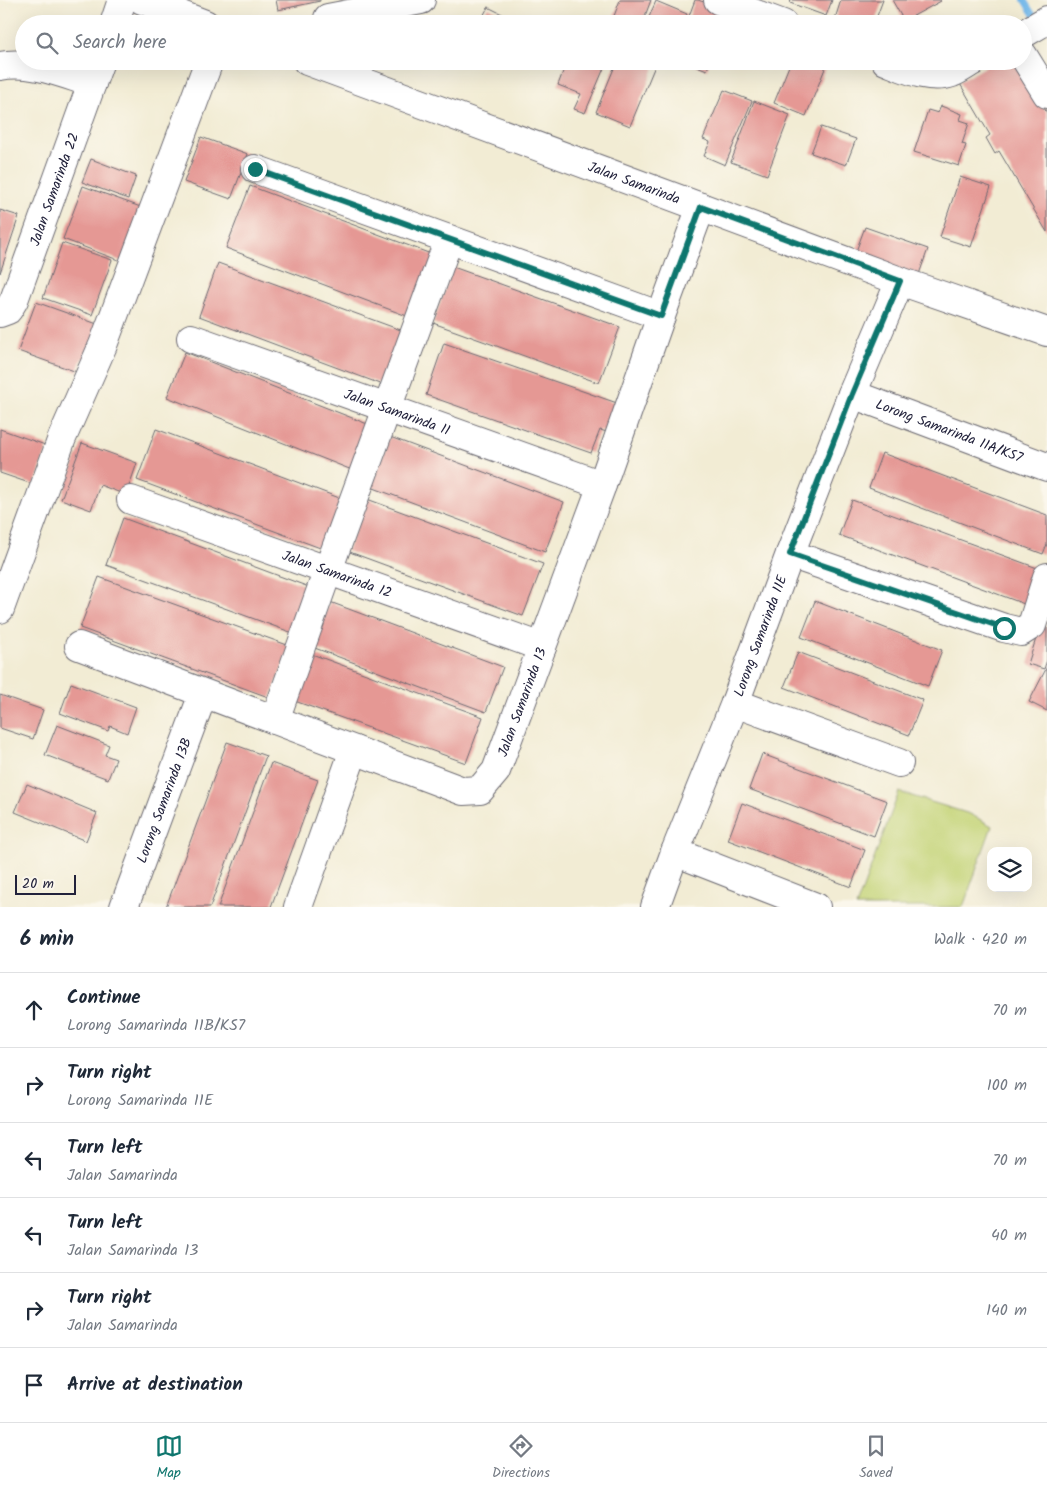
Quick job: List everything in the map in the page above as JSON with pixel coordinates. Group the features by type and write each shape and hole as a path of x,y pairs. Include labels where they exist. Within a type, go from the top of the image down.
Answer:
{"street":[{"path":"117,15 122,0"},
{"path":"142,0 182,15"},
{"path":"344,15 421,0"},
{"path":"718,0 759,15"},
{"path":"1033,32 1047,94"},
{"path":"0,66 15,64"},
{"path":"75,70 96,72"},
{"path":"0,609 62,438 103,344 206,70"},
{"name":"Jalan Samarinda","path":"331,70 900,281 1047,332"},
{"path":"912,70 938,76 956,70"},
{"name":"Jalan Samarinda 22","path":"0,313 8,310 14,300 96,72"},
{"path":"255,169 661,316"},
{"name":"Jalan Samarinda 13","path":"79,646 462,791 480,790 496,770 602,485 701,207"},
{"path":"275,720 449,239"},
{"name":"Lorong Samarinda 11E","path":"655,907 735,703 852,394 900,281"},
{"name":"Jalan Samarinda 11","path":"191,338 602,485"},
{"name":"Lorong Samarinda 11A/KS7","path":"852,394 1047,467"},
{"name":"Jalan Samarinda 12","path":"131,500 542,647"},
{"path":"790,554 1004,628 1021,632 1032,625 1047,577"},
{"name":"Lorong Samarinda 13B","path":"124,907 203,694"},
{"path":"735,703 899,764"},
{"path":"298,907 354,750"},
{"path":"675,852 816,907"}],"green space":[{"path":"899,792 970,814 992,826 963,907 856,907"}],"building":[{"path":"276,0 320,0 320,1 278,10"},
{"path":"620,0 651,0 645,15 614,15"},
{"path":"695,0 729,11 727,15 689,15"},
{"path":"791,0 832,0 826,15 790,3"},
{"path":"841,0 883,0 877,15 836,15"},
{"path":"892,0 941,1 915,15 901,15"},
{"path":"656,1 687,14 687,15 650,15"},
{"path":"488,7 504,15 484,15"},
{"path":"564,70 603,70 585,113 574,109 581,94 558,85"},
{"path":"613,70 653,70 630,126 596,112"},
{"path":"787,70 824,70 806,116 774,103"},
{"path":"979,70 1022,70 1047,113 1047,232 999,151 995,154 986,138 990,135 959,82"},
{"path":"724,90 752,101 725,165 704,156 710,142 703,139"},
{"path":"754,101 790,115 767,175 731,162"},
{"path":"941,106 962,114 960,120 969,123 962,144 966,145 959,166 914,152 928,110 938,113"},
{"path":"821,127 856,139 846,165 811,153"},
{"path":"201,137 248,154 231,199 184,182"},
{"path":"91,159 136,176 128,199 82,182"},
{"path":"960,177 991,187 971,247 940,237"},
{"path":"83,186 146,209 126,263 63,239"},
{"path":"250,186 439,257 415,319 226,248"},
{"path":"0,210 19,216 0,273"},
{"path":"865,227 928,249 918,277 855,254"},
{"path":"62,243 112,260 92,315 43,298"},
{"path":"218,263 406,332 386,386 199,316"},
{"path":"453,267 620,327 599,383 433,323"},
{"path":"36,302 100,325 88,360 82,358 77,372 18,351"},
{"path":"444,343 617,403 607,432 600,430 591,453 426,395"},
{"path":"185,352 370,425 352,470 167,397"},
{"path":"0,429 48,446 35,485 0,473"},
{"path":"156,429 342,499 323,549 137,480"},
{"path":"390,437 564,502 545,552 371,487"},
{"path":"82,443 137,463 126,495 100,485 91,510 61,499"},
{"path":"882,453 1047,515 1047,544 1043,554 869,488"},
{"path":"367,499 543,564 523,616 347,551"},
{"path":"852,500 1040,569 1027,605 839,535"},
{"path":"123,518 309,587 293,633 106,565"},
{"path":"99,577 290,646 271,698 80,628"},
{"path":"815,601 942,650 928,686 801,637"},
{"path":"330,602 503,667 486,712 312,647"},
{"path":"1040,626 1047,628 1047,660 1044,669 1028,664"},
{"path":"798,652 923,700 909,735 784,687"},
{"path":"309,653 483,717 466,763 292,700"},
{"path":"1047,667 1047,711 1029,702"},
{"path":"71,683 136,707 127,733 110,726 108,731 60,713"},
{"path":"0,695 43,710 33,739 0,728"},
{"path":"57,725 109,745 105,755 116,759 108,779 45,755"},
{"path":"227,742 266,756 210,907 166,907"},
{"path":"762,754 887,801 874,836 749,789"},
{"path":"271,763 318,780 271,907 218,907"},
{"path":"27,784 97,813 86,841 15,812"},
{"path":"742,803 865,850 851,887 728,840"}],"waterway":[{"path":"1024,0 1036,19"}],"route":[{"path":"255,169 661,316 701,207 900,281 852,394 790,554 1004,628"}]}
